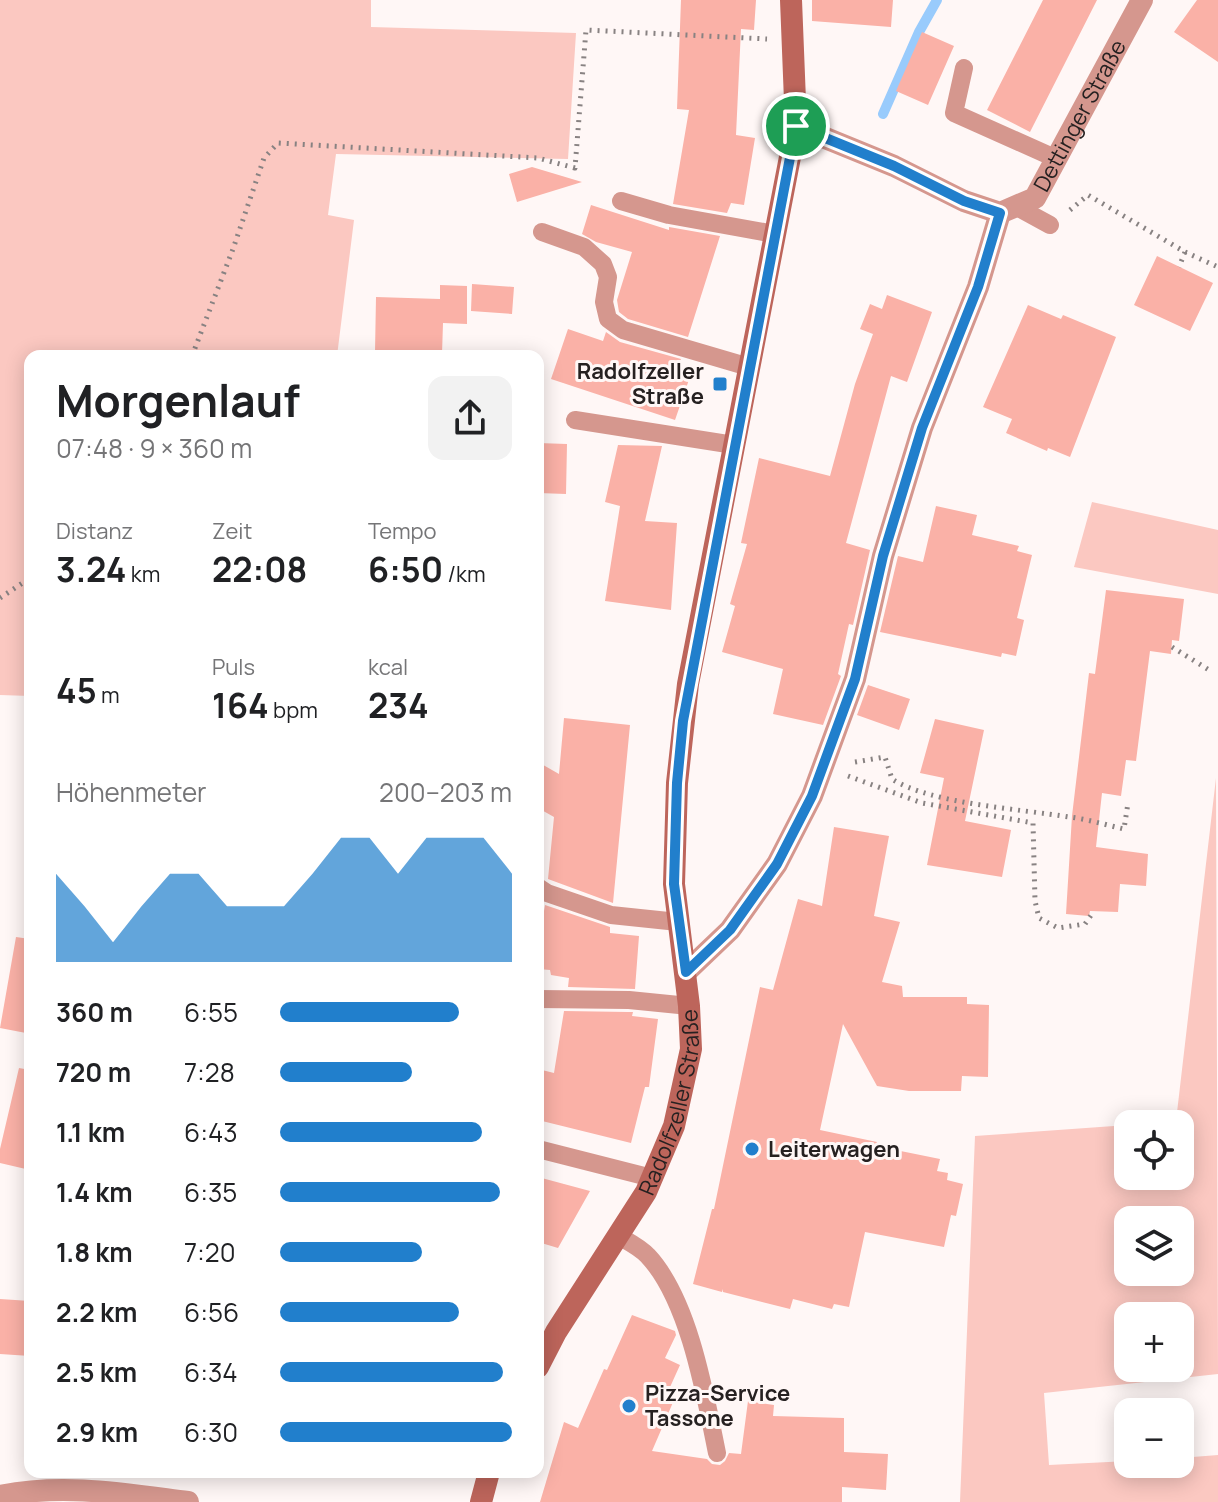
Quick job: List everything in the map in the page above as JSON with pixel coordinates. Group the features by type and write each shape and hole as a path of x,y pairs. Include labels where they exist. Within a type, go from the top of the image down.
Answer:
{"main road":[{"name":"Radolfzeller Straße","path":"544,1355 646,1192 674,1126 691,1049 686,972 674,884 683,721 796,126 791,0"},
{"path":"481,1502 487,1478"}],"street":[{"name":"Dettinger Straße","path":"1007,210 1035,198 1142,0"},
{"path":"686,972 730,930 777,864 812,796 855,679 883,556 922,428 1007,210 964,201 894,166 796,126"},
{"path":"0,1496 30,1490 102,1490 188,1502"}],"lane":[{"path":"964,68 954,113 1057,159"},
{"path":"621,201 669,215 775,234"},
{"path":"1007,210 1050,225"},
{"path":"542,232 584,247 603,264 608,277 604,302 608,319 623,330 749,367"},
{"path":"575,420 734,445"},
{"path":"544,891 611,915 678,922"},
{"path":"544,999 629,1000 689,1006"},
{"path":"544,1151 652,1178"},
{"path":"617,1235 647,1254 675,1296 703,1387 717,1453"}],"path":[{"path":"194,350 264,158 278,143 538,158 575,168 586,30 793,41"},
{"path":"1050,225 1088,195 1185,252 1218,267"},
{"path":"1179,267 1185,252"},
{"path":"0,598 24,582"},
{"path":"1172,647 1209,670"},
{"path":"824,765 885,757 892,779 907,788 1124,829 1128,803"},
{"path":"824,765 922,803 1033,823 1035,901 1039,918 1058,928 1085,924 1094,911"}],"shaded area":[{"path":"0,0 371,0 371,27 576,33 568,159 336,154 328,215 354,220 338,350 24,350 24,696 0,695"},
{"path":"1092,502 1218,530 1218,594 1074,567"},
{"path":"1216,778 1218,1374 1194,1377 1194,1302 1114,1302 1114,1382 1145,1382 1044,1393 1049,1465 1114,1462 1114,1478 1194,1478 1194,1457 1218,1455 1218,1502 960,1502 975,1136 1114,1126 1114,1190 1194,1190 1194,1110 1177,1110"}],"building":[{"path":"681,0 756,0 754,30 741,29 736,135 755,138 744,205 731,203 727,213 673,204 689,110 677,109"},
{"path":"812,0 893,0 891,27 812,21"},
{"path":"1043,0 1097,0 1030,132 987,110"},
{"path":"1197,0 1218,0 1218,62 1174,32"},
{"path":"922,32 954,46 928,105 896,91"},
{"path":"532,167 582,182 517,202 509,174"},
{"path":"591,205 669,230 669,227 720,236 688,337 628,319 619,312 617,300 632,252 596,242 582,234"},
{"path":"1157,256 1213,283 1190,331 1134,305"},
{"path":"472,284 514,287 512,314 471,311"},
{"path":"440,285 467,286 467,324 443,323 442,350 375,350 376,297 440,299"},
{"path":"887,295 932,312 907,382 891,376 846,543 870,550 853,625 849,624 838,674 841,676 823,725 773,714 783,669 722,652 735,606 730,604 747,544 741,543 759,458 830,476 855,384 873,334 860,329 870,304 882,309"},
{"path":"1028,305 1061,319 1063,315 1116,337 1070,457 1048,448 1047,451 1006,433 1012,419 983,407"},
{"path":"568,329 603,341 606,332 620,342 681,359 678,366 692,371 675,420 551,379"},
{"path":"544,443 567,444 566,494 544,493"},
{"path":"618,445 662,446 645,521 677,523 671,610 605,601 620,506 605,502"},
{"path":"936,506 977,515 972,535 1019,546 1017,551 1032,555 1017,618 1024,620 1016,656 1002,653 1001,657 880,632 898,556 923,562"},
{"path":"1106,590 1184,599 1179,641 1172,640 1171,654 1150,651 1136,761 1126,760 1121,796 1102,793 1096,847 1148,854 1146,886 1120,884 1118,912 1090,911 1089,916 1066,914 1072,816 1089,673 1095,674"},
{"path":"868,685 910,699 899,730 857,715"},
{"path":"564,718 630,725 613,903 548,879 554,817 544,811 544,765 559,774"},
{"path":"935,719 984,730 965,821 1011,830 1002,877 927,865 944,778 920,773"},
{"path":"834,827 889,836 874,916 900,922 882,982 902,986 903,997 967,997 967,1004 989,1005 988,1077 962,1076 961,1091 909,1091 877,1086 843,1024 820,1130 940,1159 937,1171 948,1173 947,1180 963,1184 956,1216 951,1215 944,1247 865,1232 849,1307 834,1304 832,1309 793,1299 790,1309 723,1292 723,1289 722,1292 693,1284 714,1209 760,987 773,990 798,899 822,906"},
{"path":"545,905 610,927 610,933 639,936 635,989 568,987 569,978 551,975 550,970 544,970"},
{"path":"16,937 24,938 24,1033 0,1028"},
{"path":"564,1011 633,1012 632,1016 658,1019 649,1087 645,1087 631,1143 544,1121 544,1070 554,1073"},
{"path":"19,1068 24,1069 24,1169 0,1163 0,1149"},
{"path":"544,1179 590,1191 558,1248 544,1244"},
{"path":"0,1299 24,1301 24,1356 0,1354"},
{"path":"632,1315 675,1331 676,1335 665,1358 680,1365 666,1396 674,1400 652,1451 707,1459 712,1464 720,1465 729,1453 741,1454 748,1401 774,1405 773,1416 844,1418 844,1452 888,1454 886,1490 842,1487 842,1502 540,1502 564,1422 578,1428"}],"waterway":[{"path":"883,114 919,32 937,0"}],"place":[{"name":"Radolfzeller Straße","path":"720,384"},
{"name":"Leiterwagen","path":"752,1149"},
{"name":"Pizza-Service Tassone","path":"629,1406"}],"route":[{"path":"796,126 894,166 964,201 1000,213 978,287 922,428 883,556 855,679 812,796 777,864 730,930 686,972 674,884 677,783 683,721 796,126"}]}
